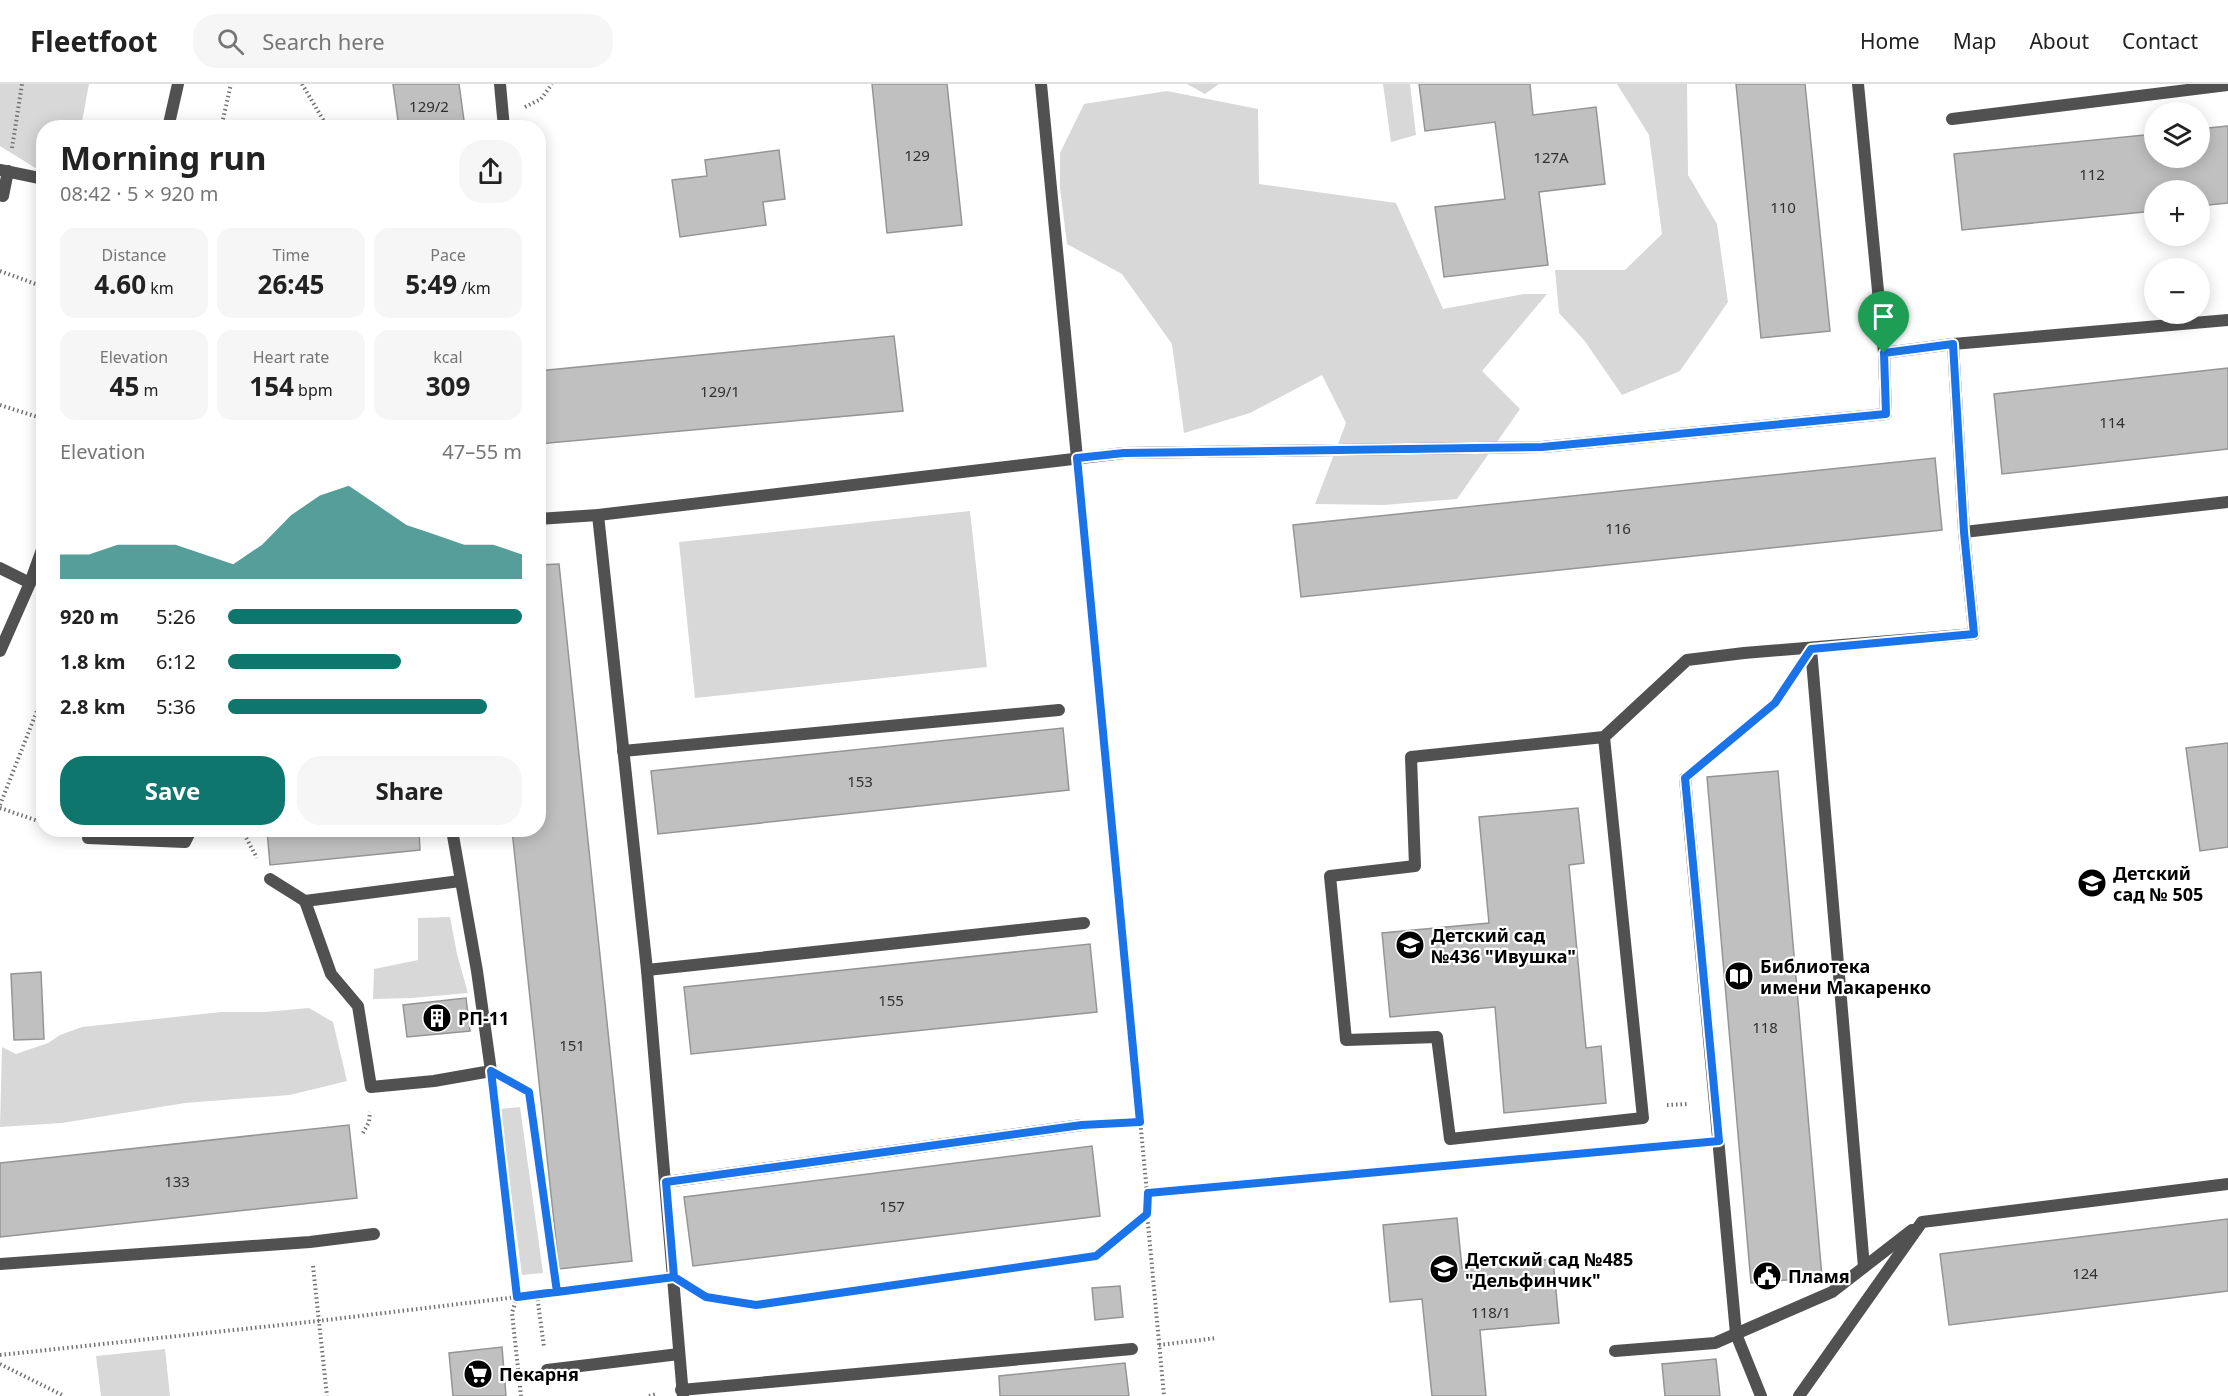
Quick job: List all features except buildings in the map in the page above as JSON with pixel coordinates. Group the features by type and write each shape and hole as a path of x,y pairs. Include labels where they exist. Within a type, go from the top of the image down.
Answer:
{"street":[{"path":"170,120 178,84"},
{"path":"500,84 504,120"},
{"path":"1041,84 1077,458"},
{"path":"546,518 598,515 1124,453 1542,447 1886,414 1884,353 1858,84"},
{"path":"1952,118 2228,85"},
{"path":"3,196 4,171 36,177"},
{"path":"1884,353 1953,344 2228,320"},
{"path":"1604,736 1643,1118 1450,1139 1437,1037 1346,1040 1329,876 1414,866 1411,757 1604,736 1687,660 1744,653 1974,634 1964,532 1953,344"},
{"path":"1964,532 2228,502"},
{"path":"598,515 647,969 682,1393 1132,1349"},
{"path":"0,651 36,566"},
{"path":"0,568 30,583"},
{"path":"1811,649 1864,1267"},
{"path":"623,751 1059,710"},
{"path":"1685,778 1736,1334 1761,1396"},
{"path":"88,838 185,842 188,837"},
{"path":"270,879 305,901 331,974 358,1006 371,1087 434,1082 491,1071 477,971 453,837"},
{"path":"305,901 460,881"},
{"path":"647,969 1084,923"},
{"path":"666,1182 1082,1125"},
{"path":"1615,1351 1715,1343 1832,1292 1922,1222 2228,1184"},
{"path":"1799,1396 1922,1222"},
{"path":"0,1264 310,1242 374,1234"},
{"path":"547,1370 679,1354"}],"path":[{"path":"4,171 22,84"},
{"path":"223,120 231,84"},
{"path":"302,84 323,120"},
{"path":"509,120 541,99 552,84"},
{"path":"0,271 36,284"},
{"path":"0,405 36,416"},
{"path":"1077,458 1148,1193 1147,1214 1164,1396"},
{"path":"1685,778 1775,703 1811,649"},
{"path":"36,714 0,807 36,820"},
{"path":"246,837 270,879"},
{"path":"491,1071 529,1092 557,1292"},
{"path":"491,1071 517,1297 512,1313 521,1396"},
{"path":"1642,1104 1680,1105 1715,1102"},
{"path":"1082,1125 1140,1122"},
{"path":"1540,1157 1719,1141"},
{"path":"1148,1193 1457,1165"},
{"path":"0,1355 318,1321 674,1277 706,1297 756,1305 1096,1256 1147,1214"},
{"path":"310,1242 327,1396"},
{"path":"537,1295 547,1370"},
{"path":"1132,1349 1217,1338"},
{"path":"0,1364 64,1396"}],"shaded area":[{"path":"0,84 89,84 82,120 36,120 36,168 0,146"},
{"path":"1187,84 1219,84 1205,94"},
{"path":"1383,84 1410,84 1416,135 1391,142"},
{"path":"1617,84 1687,84 1688,175 1717,224 1728,302 1680,371 1622,395 1584,340 1559,313 1555,270 1625,270 1662,234 1649,135"},
{"path":"1167,91 1258,109 1259,184 1396,203 1443,309 1524,294 1547,294 1482,371 1520,409 1457,499 1384,505 1315,504 1346,423 1322,375 1250,413 1184,433 1172,344 1122,274 1067,244 1060,188 1060,153 1084,104"},
{"path":"970,511 987,667 695,698 679,542"},
{"path":"450,917 468,993 373,999 374,969 418,960 418,918"},
{"path":"309,1008 333,1022 347,1081 290,1095 185,1103 62,1123 0,1127 2,1047 16,1054 48,1043 60,1035 82,1027 221,1012 265,1012"},
{"path":"520,1107 543,1273 522,1275 500,1109"},
{"path":"165,1349 170,1396 101,1396 96,1356"}],"place":[{"name":"Детский сад № 505","path":"2092,883"},
{"name":"Детский сад №436 \"Ивушка\"","path":"1410,945"},
{"name":"Библиотека имени Макаренко","path":"1739,976"},
{"name":"РП-11","path":"437,1018"},
{"name":"Детский сад №485 \"Дельфинчик\"","path":"1444,1269"},
{"name":"Пламя","path":"1767,1276"},
{"name":"Пекарня","path":"478,1374"}],"route":[{"path":"1884,353 1886,414 1542,447 1124,453 1077,458 1140,1122 1082,1125 666,1182 674,1277 557,1292 529,1092 491,1071 517,1297 655,1280 674,1277 706,1297 756,1305 1096,1256 1147,1214 1148,1193 1719,1141 1685,778 1775,703 1811,649 1974,634 1964,532 1953,344 1884,353"}]}
